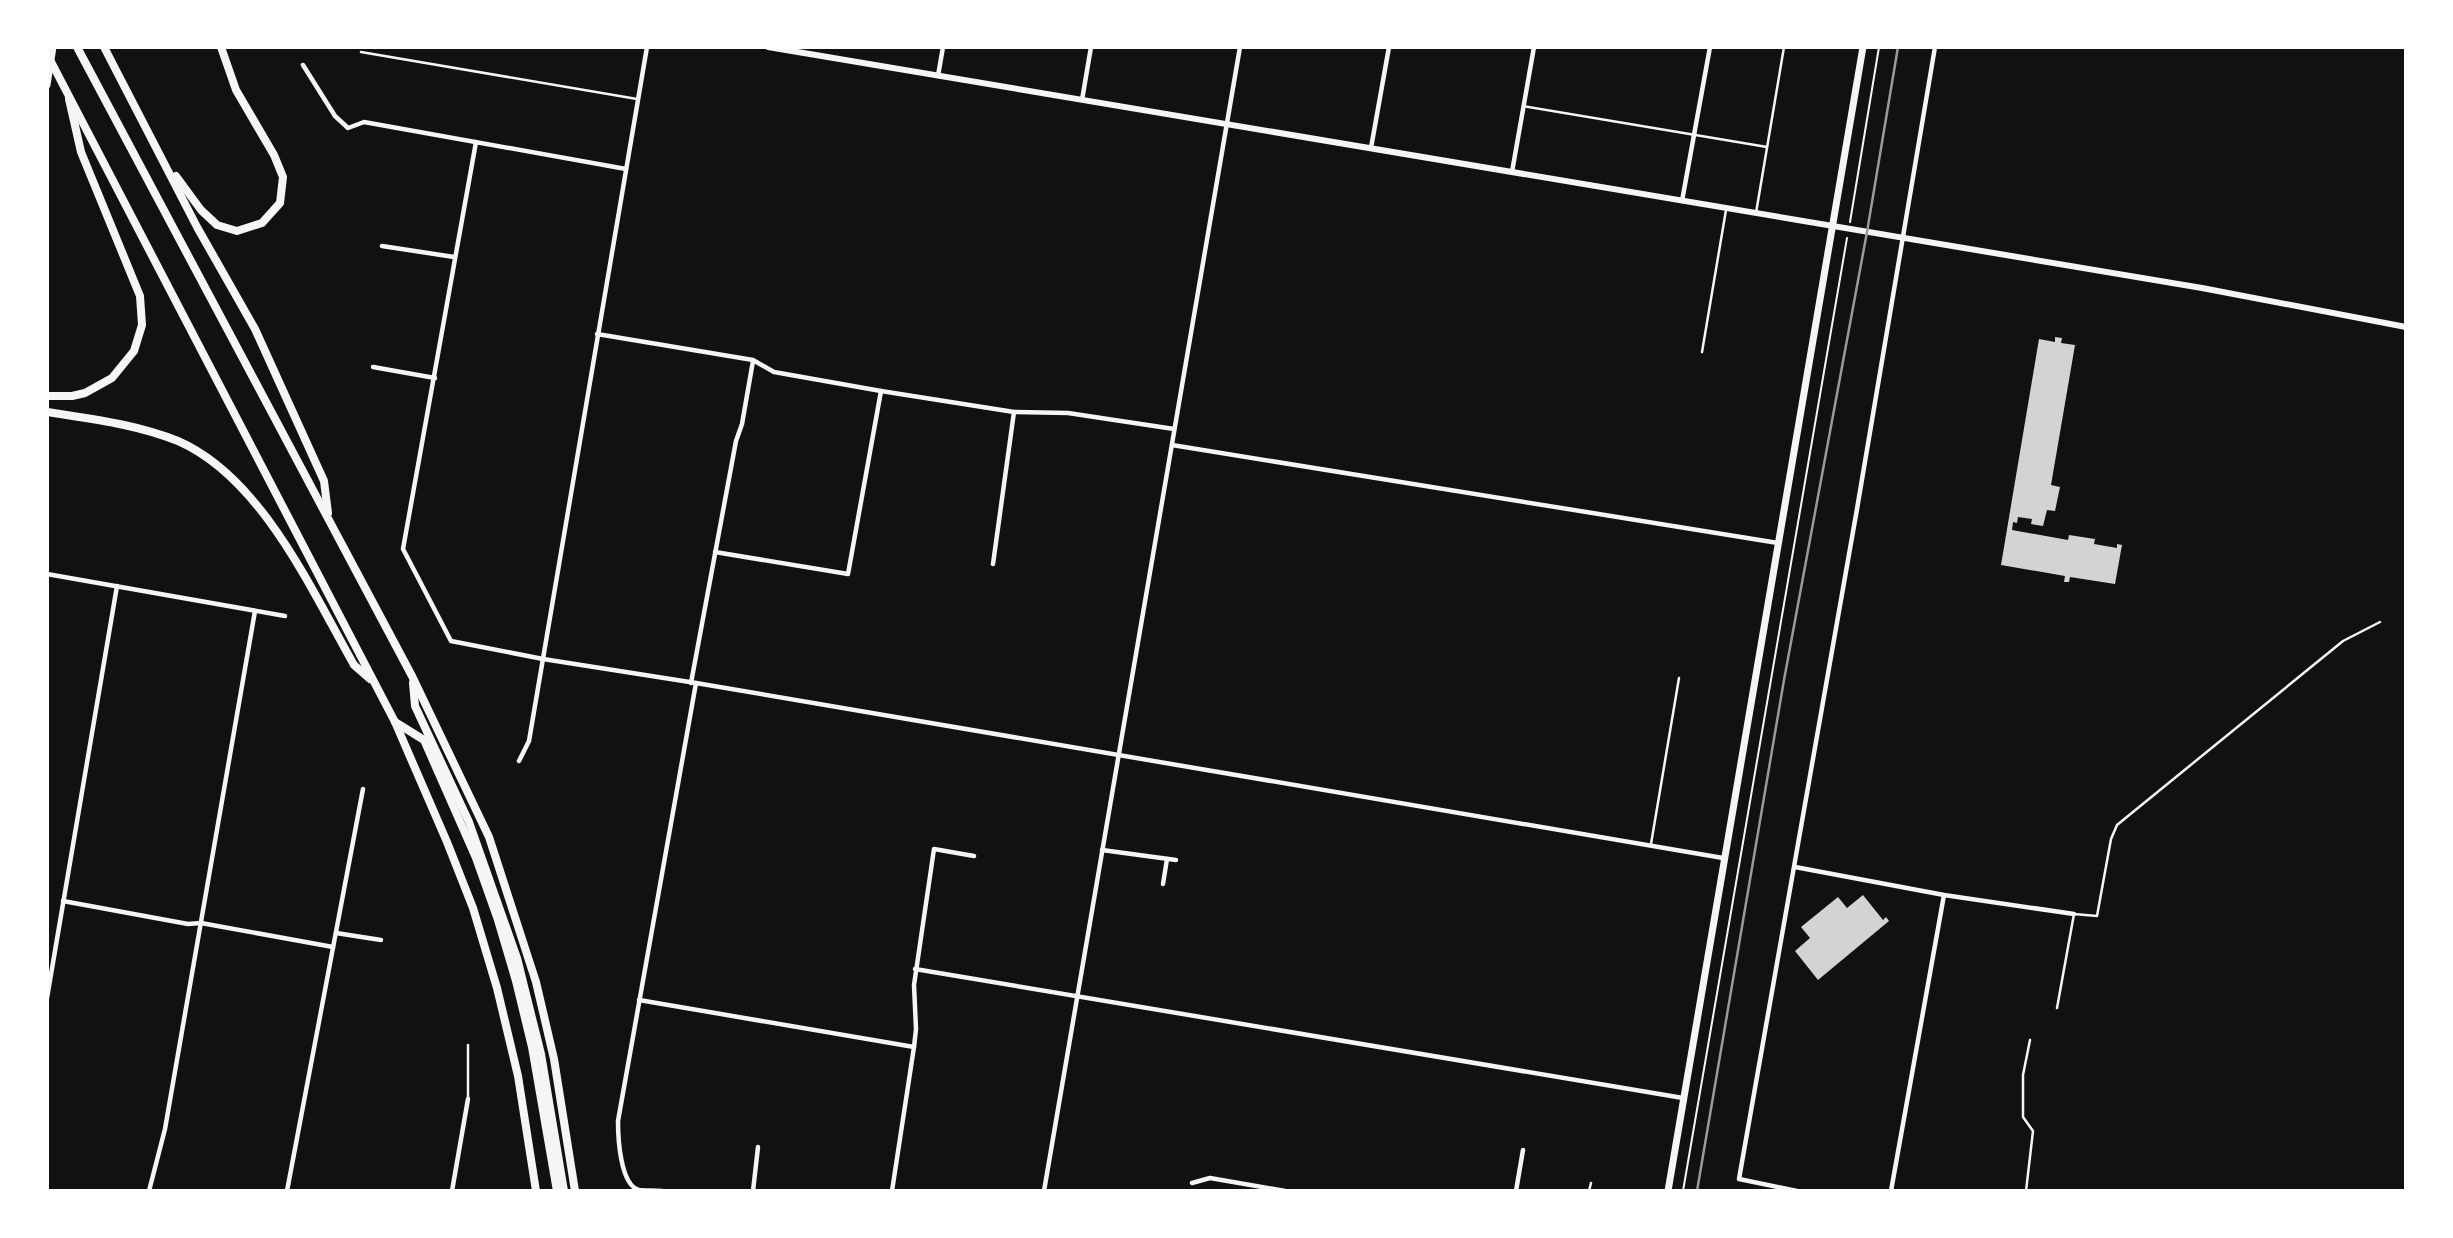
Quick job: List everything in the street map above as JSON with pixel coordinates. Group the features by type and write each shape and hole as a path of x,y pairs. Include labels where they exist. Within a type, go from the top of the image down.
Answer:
{"highway":[{"path":"77,47 412,676 462,775 489,837 536,982 554,1059 575,1191"},
{"path":"104,47 197,227 256,329 324,481 329,519"},
{"path":"162,156 201,210 217,225 237,231 262,223 280,203 283,177 274,155 236,90 221,47"},
{"path":"47,54 395,722 473,908 497,988 518,1076 536,1191"},
{"path":"47,396 85,393 112,378 134,351 142,325 140,296 81,152 67,89"},
{"path":"47,412 137,427 169,438 211,461 233,479 269,519 354,665 376,685"},
{"path":"412,676 415,706 469,822 517,958 541,1054 564,1191"},
{"path":"395,722 424,740 476,858 498,920 532,1047 556,1191"}],"main road":[{"path":"47,85 53,47"},
{"path":"768,47 801,50 1082,101 2292,304 2406,327"},
{"path":"1668,1191 1863,47"}],"street":[{"path":"519,761 529,741 647,47"},
{"path":"938,76 943,47"},
{"path":"1082,101 1091,47"},
{"path":"1045,1191 1240,47"},
{"path":"1371,149 1389,47"},
{"path":"1512,172 1534,47"},
{"path":"1682,202 1710,47"},
{"path":"1797,1191 1739,1179 1935,47"},
{"path":"303,65 335,116 348,128 364,122 626,169"},
{"path":"476,142 403,549 452,641 543,659 1723,858"},
{"path":"382,246 454,257"},
{"path":"597,334 753,360 774,372 881,391 1014,412 1068,413 1174,429"},
{"path":"662,1191 639,1190 630,1184 624,1171 618,1121 715,552 753,360"},
{"path":"373,367 435,378"},
{"path":"715,552 848,574 881,391"},
{"path":"993,564 1014,412"},
{"path":"1172,445 1779,543"},
{"path":"47,573 285,615"},
{"path":"47,998 117,586"},
{"path":"149,1191 165,1129 255,611"},
{"path":"287,1191 363,789"},
{"path":"892,1191 914,1047 915,969 934,849 974,856"},
{"path":"1102,850 1176,860"},
{"path":"1163,884 1167,859"},
{"path":"1795,867 1944,895 2074,914"},
{"path":"1891,1191 1944,895"},
{"path":"63,901 333,947"},
{"path":"336,933 381,940"},
{"path":"915,969 1078,994 1683,1098"},
{"path":"639,1000 914,1047"},
{"path":"452,1191 468,1098"},
{"path":"752,1191 758,1147"},
{"path":"1516,1191 1523,1150"},
{"path":"1192,1183 1210,1178 1285,1191"}],"lane":[{"path":"1756,215 1784,47"},
{"path":"361,52 638,99"},
{"path":"1524,106 1767,147"},
{"path":"1702,352 1727,210"},
{"path":"2057,1008 2074,914 2097,916 2111,839 2117,825 2343,641 2380,622"},
{"path":"1651,846 1679,678"},
{"path":"2026,1191 2033,1131 2023,1117 2023,1075 2030,1040"},
{"path":"468,1045 468,1098"},
{"path":"1589,1191 1591,1183"}],"path":[{"path":"1683,1191 1879,47"}],"building":[{"path":"2055,337 2062,338 2061,343 2075,345 2051,485 2060,487 2055,511 2047,510 2043,526 2031,524 2032,519 2018,517 2017,523 2013,522 2012,530 2068,540 2069,535 2095,539 2094,544 2117,548 2117,544 2122,545 2115,584 2070,577 2069,582 2064,582 2065,576 2001,565 2039,339 2055,342"},
{"path":"1863,895 1883,920 1886,917 1889,921 1818,980 1795,951 1810,938 1801,927 1838,897 1847,908"}],"railway":[{"path":"1697,1191 1784,680 1867,232 1898,47"}]}
